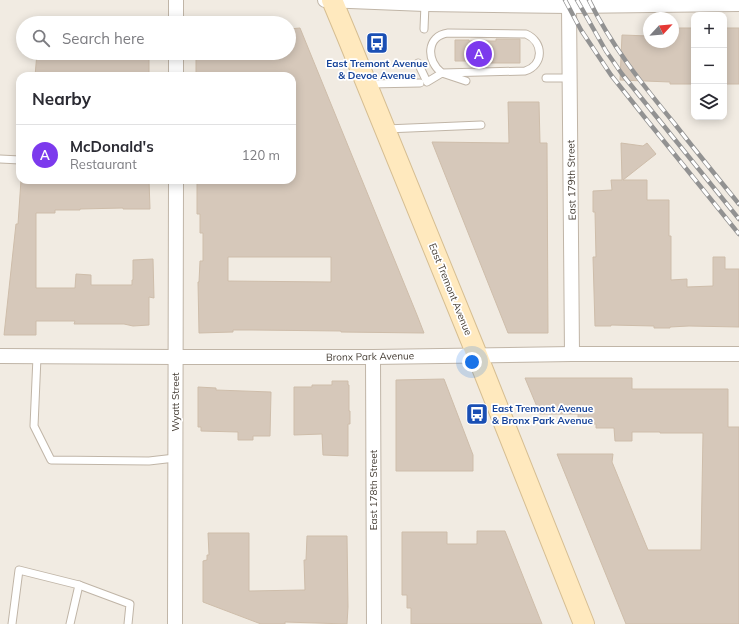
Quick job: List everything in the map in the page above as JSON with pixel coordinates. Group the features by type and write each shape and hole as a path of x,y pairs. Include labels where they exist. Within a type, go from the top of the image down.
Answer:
{"main road":[{"name":"East Tremont Avenue","path":"332,0 386,129 584,624"}],"street":[{"path":"176,0 176,16"},
{"path":"325,0 425,4 452,2 525,3 569,6 739,4"},
{"name":"East 179th Street","path":"569,6 572,354"},
{"path":"176,60 176,72"},
{"name":"Wyatt Street","path":"175,624 176,184"},
{"name":"Bronx Park Avenue","path":"0,356 175,357 739,354"},
{"name":"East 178th Street","path":"373,356 374,624"}],"lane":[{"path":"424,29 425,4"},
{"path":"418,63 427,82 442,73 525,71 533,67 536,63 539,56 539,47 533,37 521,33 443,34 432,44 430,54 432,61 442,73 466,81"},
{"path":"546,78 569,78"},
{"path":"367,84 420,83"},
{"path":"386,129 481,125"},
{"path":"0,159 16,160"},
{"path":"37,356 34,426 51,460 149,460 175,458"},
{"path":"12,624 19,570 79,585 130,604 128,624"},
{"path":"70,624 79,585"}],"building":[{"path":"296,28 300,28 424,333 233,330 233,332 199,333 198,282 200,261 203,261 203,233 200,233 200,214 197,214 197,184 296,184 296,72 196,72 196,60 296,60","holes":["228,257 331,257 331,282 228,281"]},
{"path":"679,28 691,28 691,84 620,80 622,35 643,36 643,48 679,48"},
{"path":"727,28 739,28 739,84 727,84"},
{"path":"496,39 520,39 520,63 455,61 455,40 496,41"},
{"path":"36,60 149,60 149,72 35,72"},
{"path":"508,102 539,102 540,143 547,143 548,333 508,333 432,142 509,143"},
{"path":"621,143 643,146 647,143 656,154 623,180 647,180 647,200 669,200 671,280 687,279 687,287 713,286 713,257 725,257 725,269 739,269 739,327 689,326 654,328 654,326 595,326 593,257 596,257 593,191 612,190 611,180 622,180"},
{"path":"21,184 149,184 150,209 80,209 55,210 55,213 36,213 36,288 75,288 76,274 91,275 91,285 132,285 133,260 153,259 154,298 149,297 149,325 133,326 124,324 74,324 75,321 36,321 36,335 4,335 16,224 18,224"},
{"path":"525,378 632,378 632,389 728,389 728,427 739,427 739,624 626,624 557,454 613,454 612,462 648,550 701,550 703,433 632,432 632,441 615,441 614,428 596,428 596,424 584,424 584,418 578,418 578,414 540,414"},
{"path":"444,379 473,455 473,471 396,471 396,380"},
{"path":"332,381 348,381 349,385 350,424 348,424 348,456 323,455 322,434 294,435 294,387 332,385"},
{"path":"198,387 216,388 216,390 271,392 270,436 253,436 253,440 238,440 238,432 201,431 201,427 198,427"},
{"path":"477,531 505,531 542,624 411,624 411,608 407,608 407,595 402,595 402,532 447,532 447,544 477,544"},
{"path":"208,533 249,533 249,591 305,590 304,560 306,560 307,536 347,536 347,624 285,622 285,624 261,624 203,602 203,561 207,560 207,555 209,555"}],"railway":[{"path":"565,0 581,30 611,75 739,234"},
{"path":"577,0 606,51 622,74 739,219"},
{"path":"589,0 607,33 650,94 739,204"}],"place":[{"name":"East Tremont Avenue & Devoe Avenue","path":"377,43"},
{"name":"McDonald's","path":"479,54"},
{"name":"East Tremont Avenue & Bronx Park Avenue","path":"477,414"}]}
